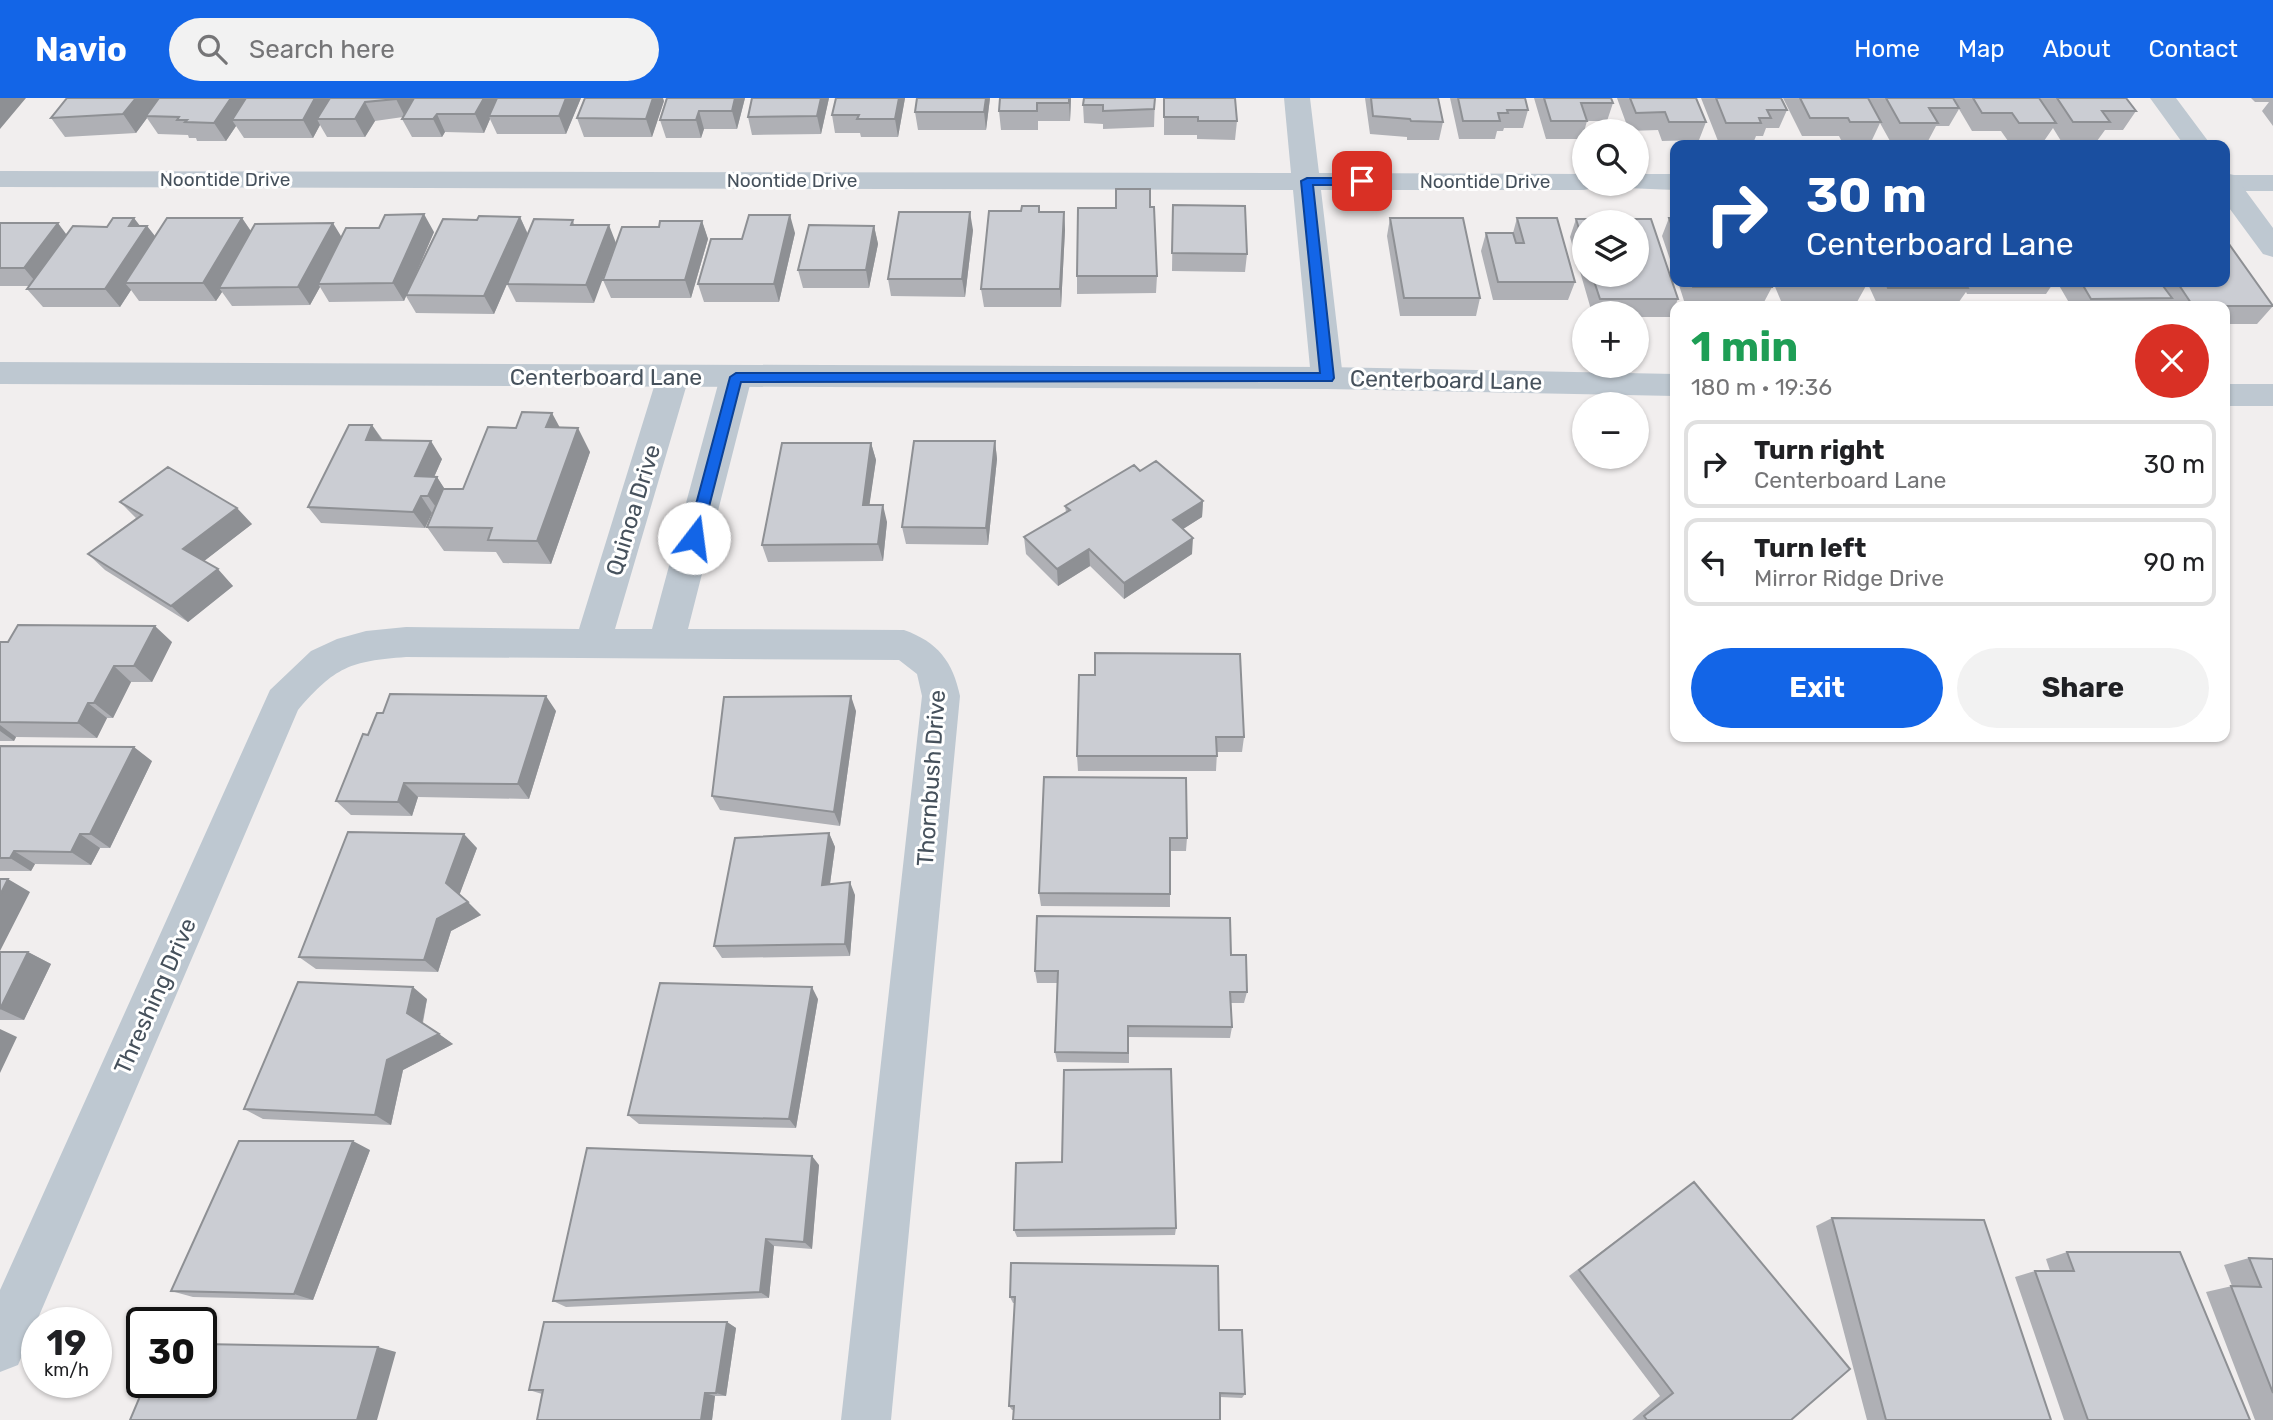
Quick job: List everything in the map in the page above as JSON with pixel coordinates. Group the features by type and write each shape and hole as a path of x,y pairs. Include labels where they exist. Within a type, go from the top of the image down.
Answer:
{"street":[{"path":"1297,98 1327,378"},
{"path":"2163,98 2194,140"},
{"name":"Noontide Drive","path":"0,179 1572,182"},
{"path":"1649,182 1670,182"},
{"path":"2230,182 2273,183"},
{"path":"2230,189 2273,248"},
{"name":"Centerboard Lane","path":"0,373 1327,378 1670,385"},
{"name":"Quinoa Drive","path":"593,643 673,377"},
{"path":"666,645 736,377"},
{"path":"2230,395 2273,395"},
{"name":"Thornbush Drive","path":"328,657 363,645 406,642 904,645 923,653 937,674 941,696 937,757 866,1420"},
{"name":"Threshing Drive","path":"0,1348 283,701 307,672 328,657"}],"building":[{"path":"67,98 136,98 123,114 51,118"},
{"path":"159,98 231,98 214,123 185,122 187,120 177,120 179,117 146,116"},
{"path":"246,98 315,98 303,120 232,120"},
{"path":"330,98 396,99 365,102 355,119 317,119"},
{"path":"414,98 484,98 475,114 437,114 433,119 402,119"},
{"path":"497,98 566,98 559,116 489,116"},
{"path":"585,98 653,98 646,119 577,118"},
{"path":"667,98 735,98 732,111 699,111 696,120 660,120"},
{"path":"752,98 821,98 817,116 748,117"},
{"path":"836,98 899,98 895,119 857,119 859,115 832,115"},
{"path":"917,98 986,98 984,112 915,112"},
{"path":"1000,98 1069,98 1069,103 1037,103 1037,111 999,111"},
{"path":"1084,98 1155,98 1154,109 1103,111 1103,105 1083,105"},
{"path":"1164,98 1235,98 1237,121 1198,121 1198,117 1164,117"},
{"path":"1371,98 1438,98 1443,122 1373,116"},
{"path":"1458,98 1525,98 1528,110 1498,113 1500,121 1463,121"},
{"path":"1544,98 1611,98 1613,103 1581,103 1586,119 1551,121"},
{"path":"1630,98 1696,98 1706,122 1669,122 1665,112 1636,113"},
{"path":"1716,98 1781,98 1787,110 1767,110 1771,118 1759,118 1761,123 1726,123"},
{"path":"1800,98 1868,98 1881,122 1850,122 1848,118 1810,118"},
{"path":"1886,98 1953,98 1959,108 1929,108 1938,123 1900,123"},
{"path":"1973,98 2039,98 2056,123 2019,123 2012,113 1982,113"},
{"path":"2057,98 2126,98 2136,111 2102,111 2110,122 2073,122"},
{"path":"1116,189 1150,189 1150,207 1154,207 1157,276 1077,276 1078,208 1116,208"},
{"path":"1173,205 1245,206 1247,254 1172,253"},
{"path":"1022,206 1039,206 1039,212 1064,212 1060,289 981,289 989,211 1021,211"},
{"path":"899,212 970,212 962,279 888,279"},
{"path":"424,214 393,283 318,284 346,228 379,228 385,215"},
{"path":"749,215 790,215 774,284 698,284 711,239 742,239"},
{"path":"479,216 520,217 484,296 406,295 443,219 477,220"},
{"path":"113,218 134,218 129,226 147,226 105,289 27,289 73,226 107,227"},
{"path":"167,218 242,218 203,283 125,283"},
{"path":"1390,218 1463,218 1480,298 1404,298"},
{"path":"1517,218 1557,218 1572,271 1572,282 1498,282 1486,233 1513,233 1516,243 1524,243"},
{"path":"534,219 573,220 571,225 609,225 586,285 507,284"},
{"path":"1651,219 1670,275 1670,287 1674,287 1678,299 1600,299 1596,287 1649,287"},
{"path":"660,221 702,221 685,280 603,280 622,227 659,227"},
{"path":"0,223 58,223 24,268 0,268"},
{"path":"333,223 298,287 219,288 255,224"},
{"path":"809,225 874,226 866,270 798,270"},
{"path":"2230,245 2273,306 2230,306 2230,301 2190,301 2180,287 2230,287"},
{"path":"1888,287 1968,288 1888,288"},
{"path":"2084,287 2164,287 2172,298 2091,299"},
{"path":"522,412 552,413 546,427 578,428 537,541 488,540 492,528 427,527 443,489 463,489 488,427 516,428"},
{"path":"349,425 372,425 366,440 431,441 415,476 437,477 428,496 421,496 413,512 308,507"},
{"path":"914,441 995,441 986,528 902,527"},
{"path":"782,443 871,443 863,505 883,505 878,544 762,545"},
{"path":"1156,461 1203,501 1173,520 1193,538 1124,583 1089,549 1057,569 1024,537 1070,510 1065,506 1134,465 1140,471"},
{"path":"168,467 237,508 183,549 218,569 171,606 88,554 142,515 120,502"},
{"path":"18,625 155,626 134,666 114,666 94,703 88,703 78,723 0,722 0,642 8,642"},
{"path":"1095,653 1240,654 1244,737 1216,737 1217,756 1077,756 1079,675 1095,675"},
{"path":"390,694 546,696 518,784 404,783 398,802 336,801 363,734 368,735 377,713 383,713"},
{"path":"851,696 834,812 712,796 724,697"},
{"path":"0,746 134,747 90,834 80,834 71,852 14,851 10,858 0,858"},
{"path":"1044,777 1186,778 1187,838 1170,838 1170,894 1039,893"},
{"path":"348,832 464,834 446,883 468,902 437,919 424,960 299,957"},
{"path":"829,833 822,885 850,882 845,944 714,946 735,838"},
{"path":"0,879 8,879 0,895"},
{"path":"1037,916 1230,918 1231,955 1246,955 1247,992 1230,992 1232,1027 1128,1026 1128,1053 1055,1052 1058,971 1035,971"},
{"path":"0,952 28,952 0,1009"},
{"path":"298,982 413,987 407,1013 439,1034 387,1060 375,1115 244,1109"},
{"path":"660,983 812,987 789,1119 628,1115"},
{"path":"1171,1069 1176,1228 1014,1230 1016,1163 1062,1162 1064,1070"},
{"path":"239,1141 353,1141 294,1294 171,1291"},
{"path":"587,1148 812,1156 804,1242 766,1239 760,1292 553,1301"},
{"path":"1694,1182 1850,1369 1791,1420 1647,1420 1644,1416 1673,1393 1579,1270"},
{"path":"1832,1218 1984,1220 2051,1420 1886,1420"},
{"path":"2067,1252 2180,1252 2250,1420 2088,1420 2035,1271 2074,1271"},
{"path":"2249,1258 2273,1259 2273,1393 2231,1286 2261,1287"},
{"path":"1011,1263 1218,1266 1219,1330 1242,1330 1245,1394 1220,1393 1220,1420 1013,1420 1014,1406 1009,1406 1015,1297 1010,1297"},
{"path":"544,1322 727,1322 716,1393 705,1393 701,1420 537,1420 543,1390 529,1390"},
{"path":"217,1344 378,1347 357,1420 130,1420 139,1398 217,1398"}],"route":[{"path":"694,538 736,377 1327,378 1307,181 1362,181"}]}
